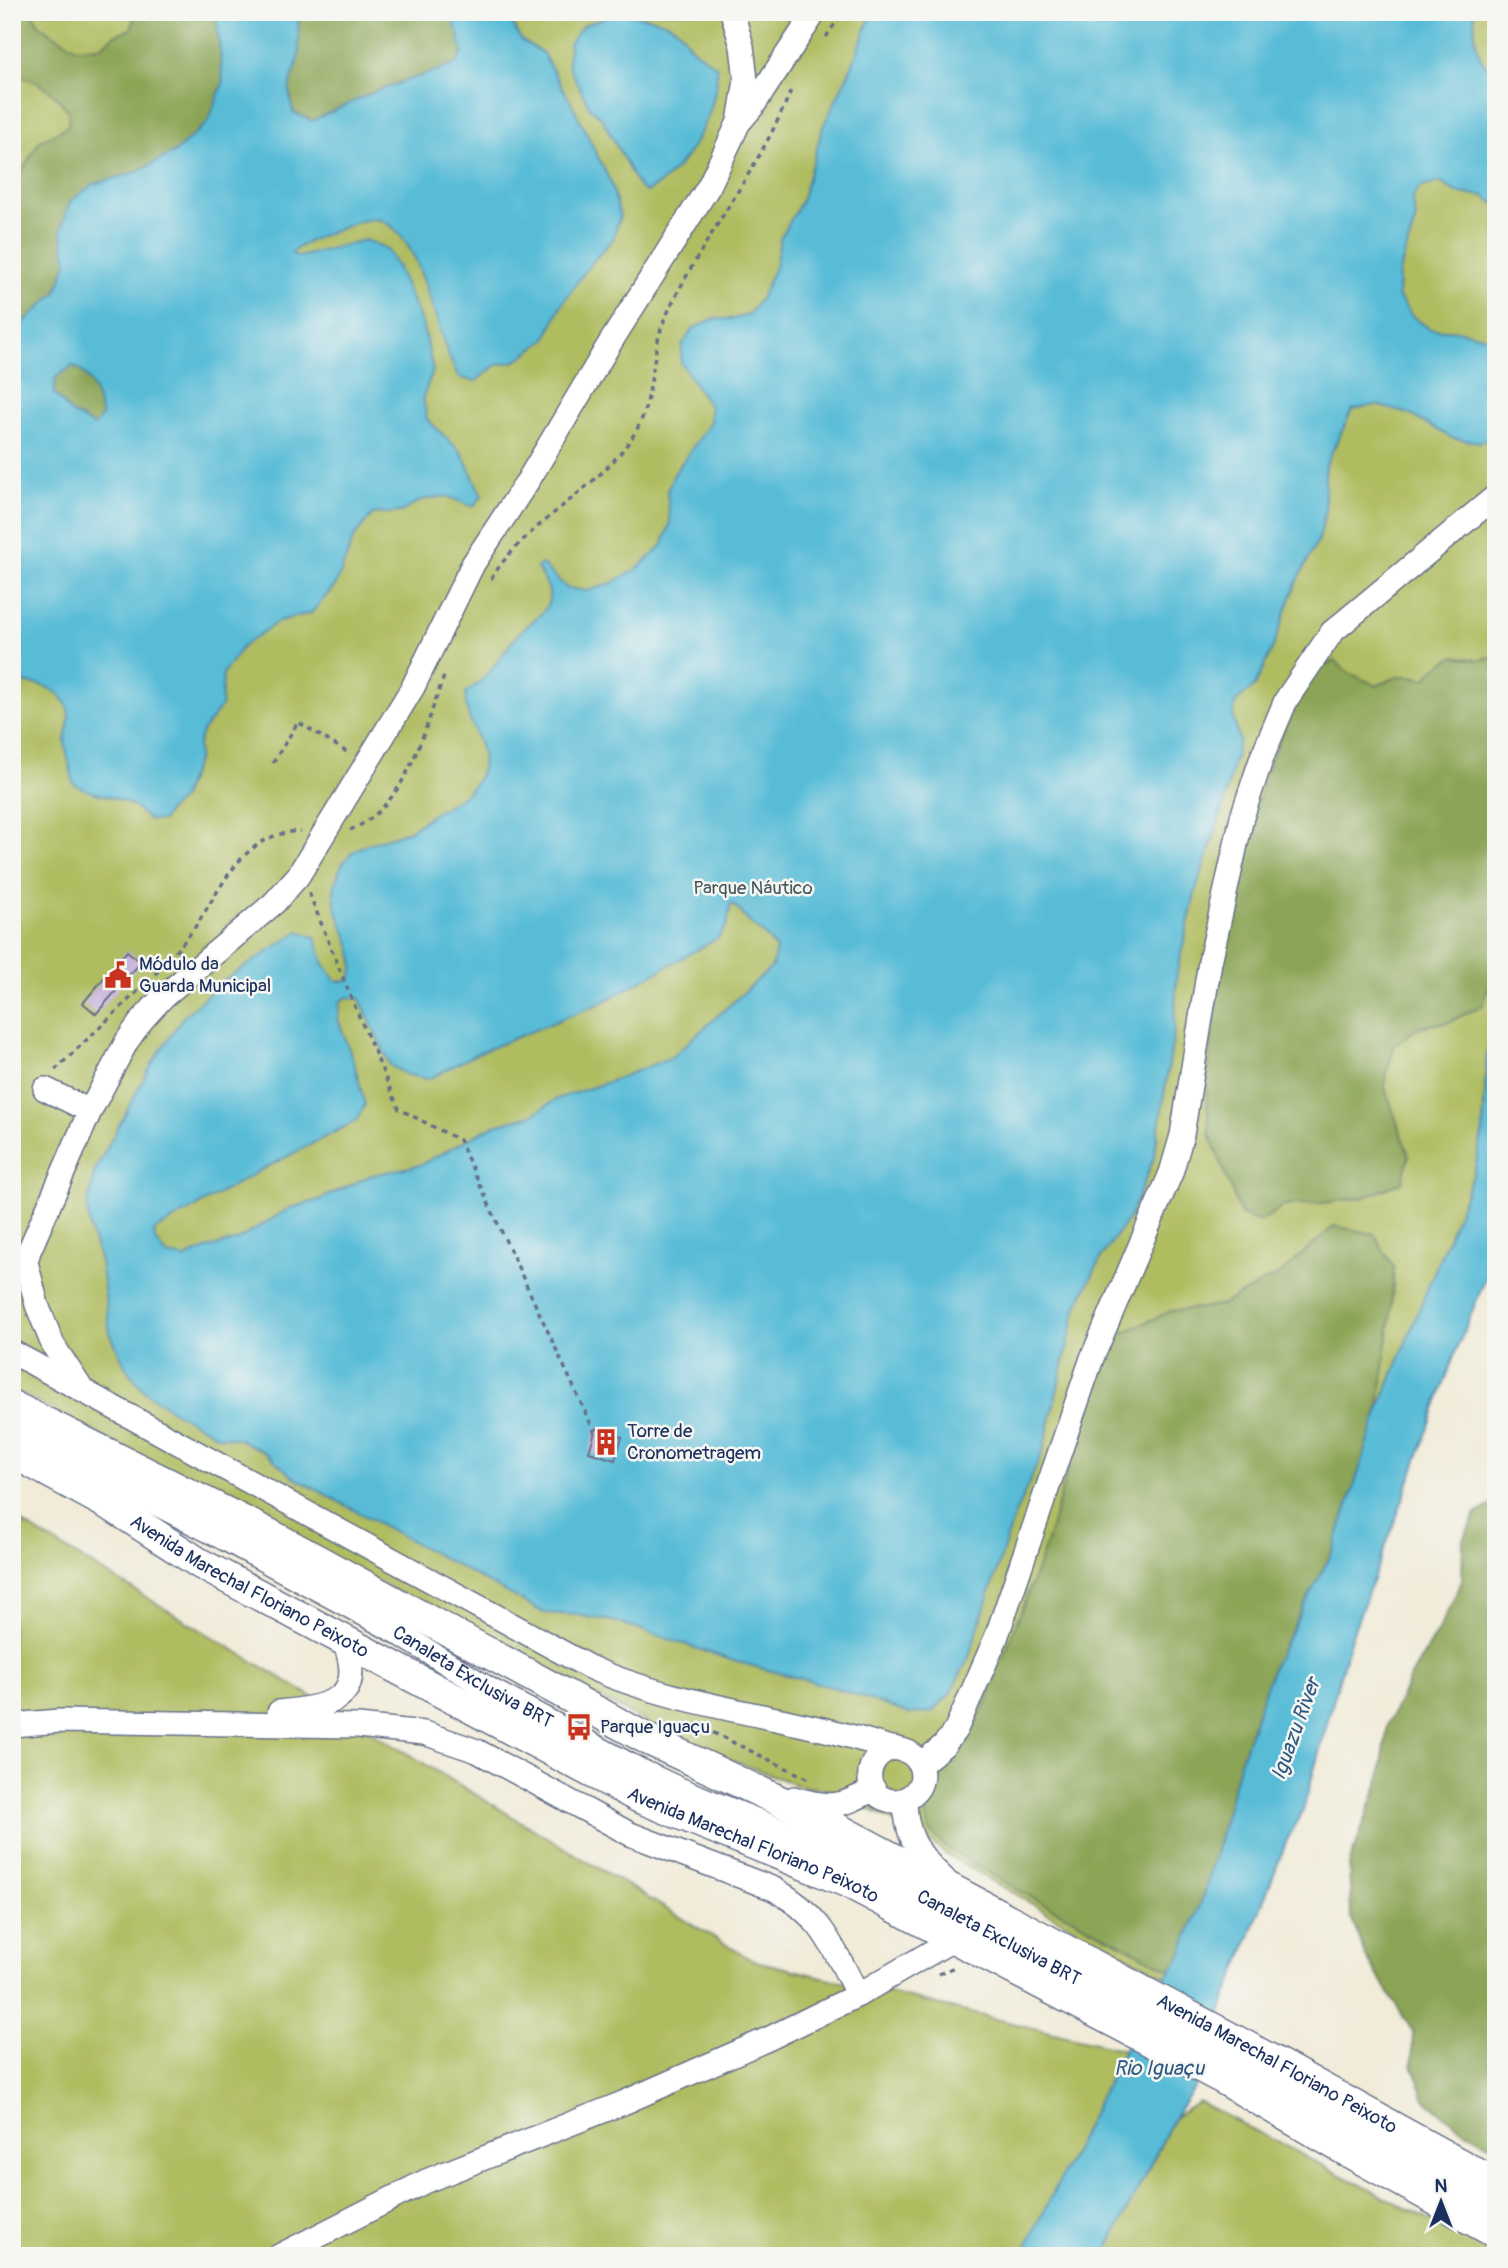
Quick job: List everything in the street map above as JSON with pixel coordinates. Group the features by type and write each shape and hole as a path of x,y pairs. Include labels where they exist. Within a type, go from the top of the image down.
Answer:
{"main road":[{"name":"Avenida Marechal Floriano Peixoto","path":"12,1406 271,1535 651,1741 827,1823 960,1893 1092,1988 1234,2063 1496,2184"},
{"name":"Avenida Marechal Floriano Peixoto","path":"12,1452 113,1507 200,1563 638,1797 838,1878 958,1952 1092,1988 1234,2063 1496,2233"}],"street":[{"path":"83,1391 54,1345 20,1257 127,1041 163,997 274,903 298,876 368,765 413,687 473,564 529,479 610,343 709,186 740,122 811,22 815,12"},
{"path":"735,14 746,80 740,122"},
{"path":"920,1765 944,1745 956,1728 996,1638 1088,1369 1171,1173 1182,1135 1215,939 1242,817 1262,757 1286,699 1332,632 1496,496"},
{"path":"50,1079 90,1111"},
{"path":"12,1352 589,1667 612,1677 664,1692 839,1733 910,1752 920,1765 922,1773 918,1789 905,1799 888,1800 874,1789 869,1774 874,1759 886,1750 894,1748"},
{"name":"Canaleta Exclusiva BRT","path":"12,1430 229,1541 397,1632 487,1688 641,1770 679,1789 849,1858 1092,1988"},
{"path":"189,1723 307,1709 332,1703 342,1694 351,1674 351,1664 344,1642"},
{"path":"12,1725 59,1721 391,1728 456,1742 630,1834 774,1889 793,1900 812,1916 826,1935 858,1995"},
{"path":"734,1781 829,1806 842,1805 874,1789"},
{"path":"905,1799 907,1829 915,1845 931,1866 960,1893"},
{"path":"279,2256 426,2181 676,2080 858,1995 958,1952"},
{"path":"1234,2063 1496,2209"}],"path":[{"path":"819,45 843,12"},
{"path":"490,580 515,547 603,474 634,436 645,414 654,353 667,314 770,134 793,85"},
{"path":"50,1079 177,950 241,857 256,844 283,831 348,831 362,825 377,813 411,764 449,663"},
{"path":"272,763 298,722 368,765"},
{"path":"320,919 399,1109 459,1140 595,1433"},
{"path":"929,1979 953,1967 958,1952"}],"green space":[{"name":"Parque Náutico","path":"12,12 1496,12 1496,1018 1487,1055 1483,1131 1474,1173 1378,1412 1334,1549 1274,1664 1172,1971 1166,1977 1063,1922 946,1854 922,1836 832,1790 800,1786 679,1740 12,1389"},
{"path":"12,12 32,12 40,26 76,48 100,47 115,35 131,29 136,12 216,12 223,83 208,122 175,152 137,172 94,184 61,230 67,263 56,293 12,333 12,197 16,181 39,142 68,126 69,112 45,87 12,74"},
{"path":"298,12 449,12 463,53 456,64 374,92 312,121 293,112 289,90 299,55"},
{"path":"73,365 90,380 96,394 102,416 94,426 71,413 54,393 55,377"},
{"path":"1455,656 1477,660 1496,656 1496,969 1483,1005 1449,1022 1419,1027 1394,1046 1384,1085 1409,1156 1402,1182 1366,1197 1285,1205 1260,1222 1241,1215 1209,1132 1206,1082 1233,890 1267,769 1289,717 1317,669 1335,661 1349,673 1377,686 1400,676 1425,679 1435,668"},
{"path":"1334,1226 1374,1234 1394,1268 1378,1412 1334,1549 1274,1664 1239,1765 1206,1889 1172,1971 1027,1895 945,1847 929,1830 925,1813 927,1796 934,1783 965,1746 985,1706 1046,1545 1097,1370 1118,1335 1171,1311 1219,1306 1281,1273"},
{"path":"1496,1502 1496,2148 1454,2124 1425,2099 1412,2064 1413,2032 1365,1955 1351,1916 1349,1864 1380,1779 1388,1724 1462,1581 1463,1539 1476,1514"},
{"path":"12,1517 752,1960 1124,2050 1022,2256 12,2256"},
{"path":"1199,2102 1496,2256 1104,2256 1174,2118"}],"water":[{"path":"216,12 298,12 299,55 289,90 293,112 312,121 374,92 456,64 463,53 449,12 506,12 522,41 542,52 573,106 611,183 620,216 613,239 588,267 560,307 546,339 516,361 496,365 476,381 460,378 443,340 419,267 396,230 380,220 365,220 314,239 292,253 298,257 365,240 386,248 398,268 422,323 433,370 423,397 427,419 462,453 482,496 473,507 447,496 422,500 401,512 373,514 354,537 336,585 311,613 279,621 243,646 223,673 221,707 202,732 198,744 198,758 181,800 169,810 162,821 149,820 124,801 73,783 65,745 69,718 67,706 51,689 19,683 12,672 12,333 56,293 67,263 61,230 70,201 94,184 137,172 175,152 208,122 223,83","holes":["73,366 80,370 93,387 102,416 94,426 71,413 54,393 56,377"]},
{"path":"622,12 670,24 692,48 717,67 712,102 697,138 674,170 661,183 646,192 638,186 602,118 590,108 568,65 569,44 583,25"},
{"path":"872,12 1474,12 1479,55 1496,74 1496,205 1485,196 1458,193 1439,182 1419,188 1412,199 1416,219 1399,273 1398,296 1412,316 1430,329 1461,331 1496,339 1496,438 1479,442 1452,438 1409,414 1376,405 1352,410 1325,466 1325,510 1320,536 1296,584 1273,647 1255,686 1236,702 1233,716 1239,740 1223,808 1196,890 1177,972 1174,1032 1154,1158 1130,1216 1102,1256 1077,1306 1043,1451 1015,1514 968,1659 950,1694 932,1712 910,1714 839,1689 734,1661 618,1622 544,1613 295,1478 266,1453 239,1439 218,1436 175,1412 145,1392 126,1368 110,1333 100,1261 91,1234 87,1209 94,1172 151,1065 183,1017 222,982 299,931 315,937 324,964 336,981 349,981 353,970 351,948 335,904 335,885 339,872 344,862 359,848 412,828 459,798 476,782 483,763 482,753 468,713 466,692 482,679 521,631 546,607 548,589 537,568 541,564 567,588 588,591 612,583 637,569 662,546 670,524 667,491 674,474 710,423 710,407 681,363 682,345 693,329 713,319 733,319 748,315 761,298 775,267 780,239 801,202 823,127 852,66","holes":["731,904 776,949 772,967 672,1057 557,1099 532,1115 495,1125 420,1165 372,1175 319,1200 290,1208 237,1240 185,1258 167,1255 155,1239 154,1231 261,1170 356,1121 365,1105 338,1019 340,1002 347,997 360,999 390,1065 407,1075 429,1079 478,1053 601,1003 718,938 727,925"]},
{"name":"Rio Iguaçu","path":"1496,1018 1496,1253 1455,1353 1350,1640 1303,1810 1287,1840 1196,2085 1174,2118 1104,2256 1022,2256 1117,2063 1180,1957 1206,1889 1239,1765 1274,1664 1334,1549 1378,1412 1474,1173 1483,1131 1487,1055"}],"building":[{"name":"Módulo da Guarda Municipal","path":"127,951 141,962 96,1014 83,1003"},
{"name":"Torre de Cronometragem","path":"596,1428 622,1437 615,1460 589,1452"}],"place":[{"name":"Módulo da Guarda Municipal","path":"118,975"},
{"name":"Torre de Cronometragem","path":"606,1442"},
{"name":"Parque Iguaçu","path":"579,1727"}],"water label":[{"name":"Iguazu River","path":"1296,1729"}]}
